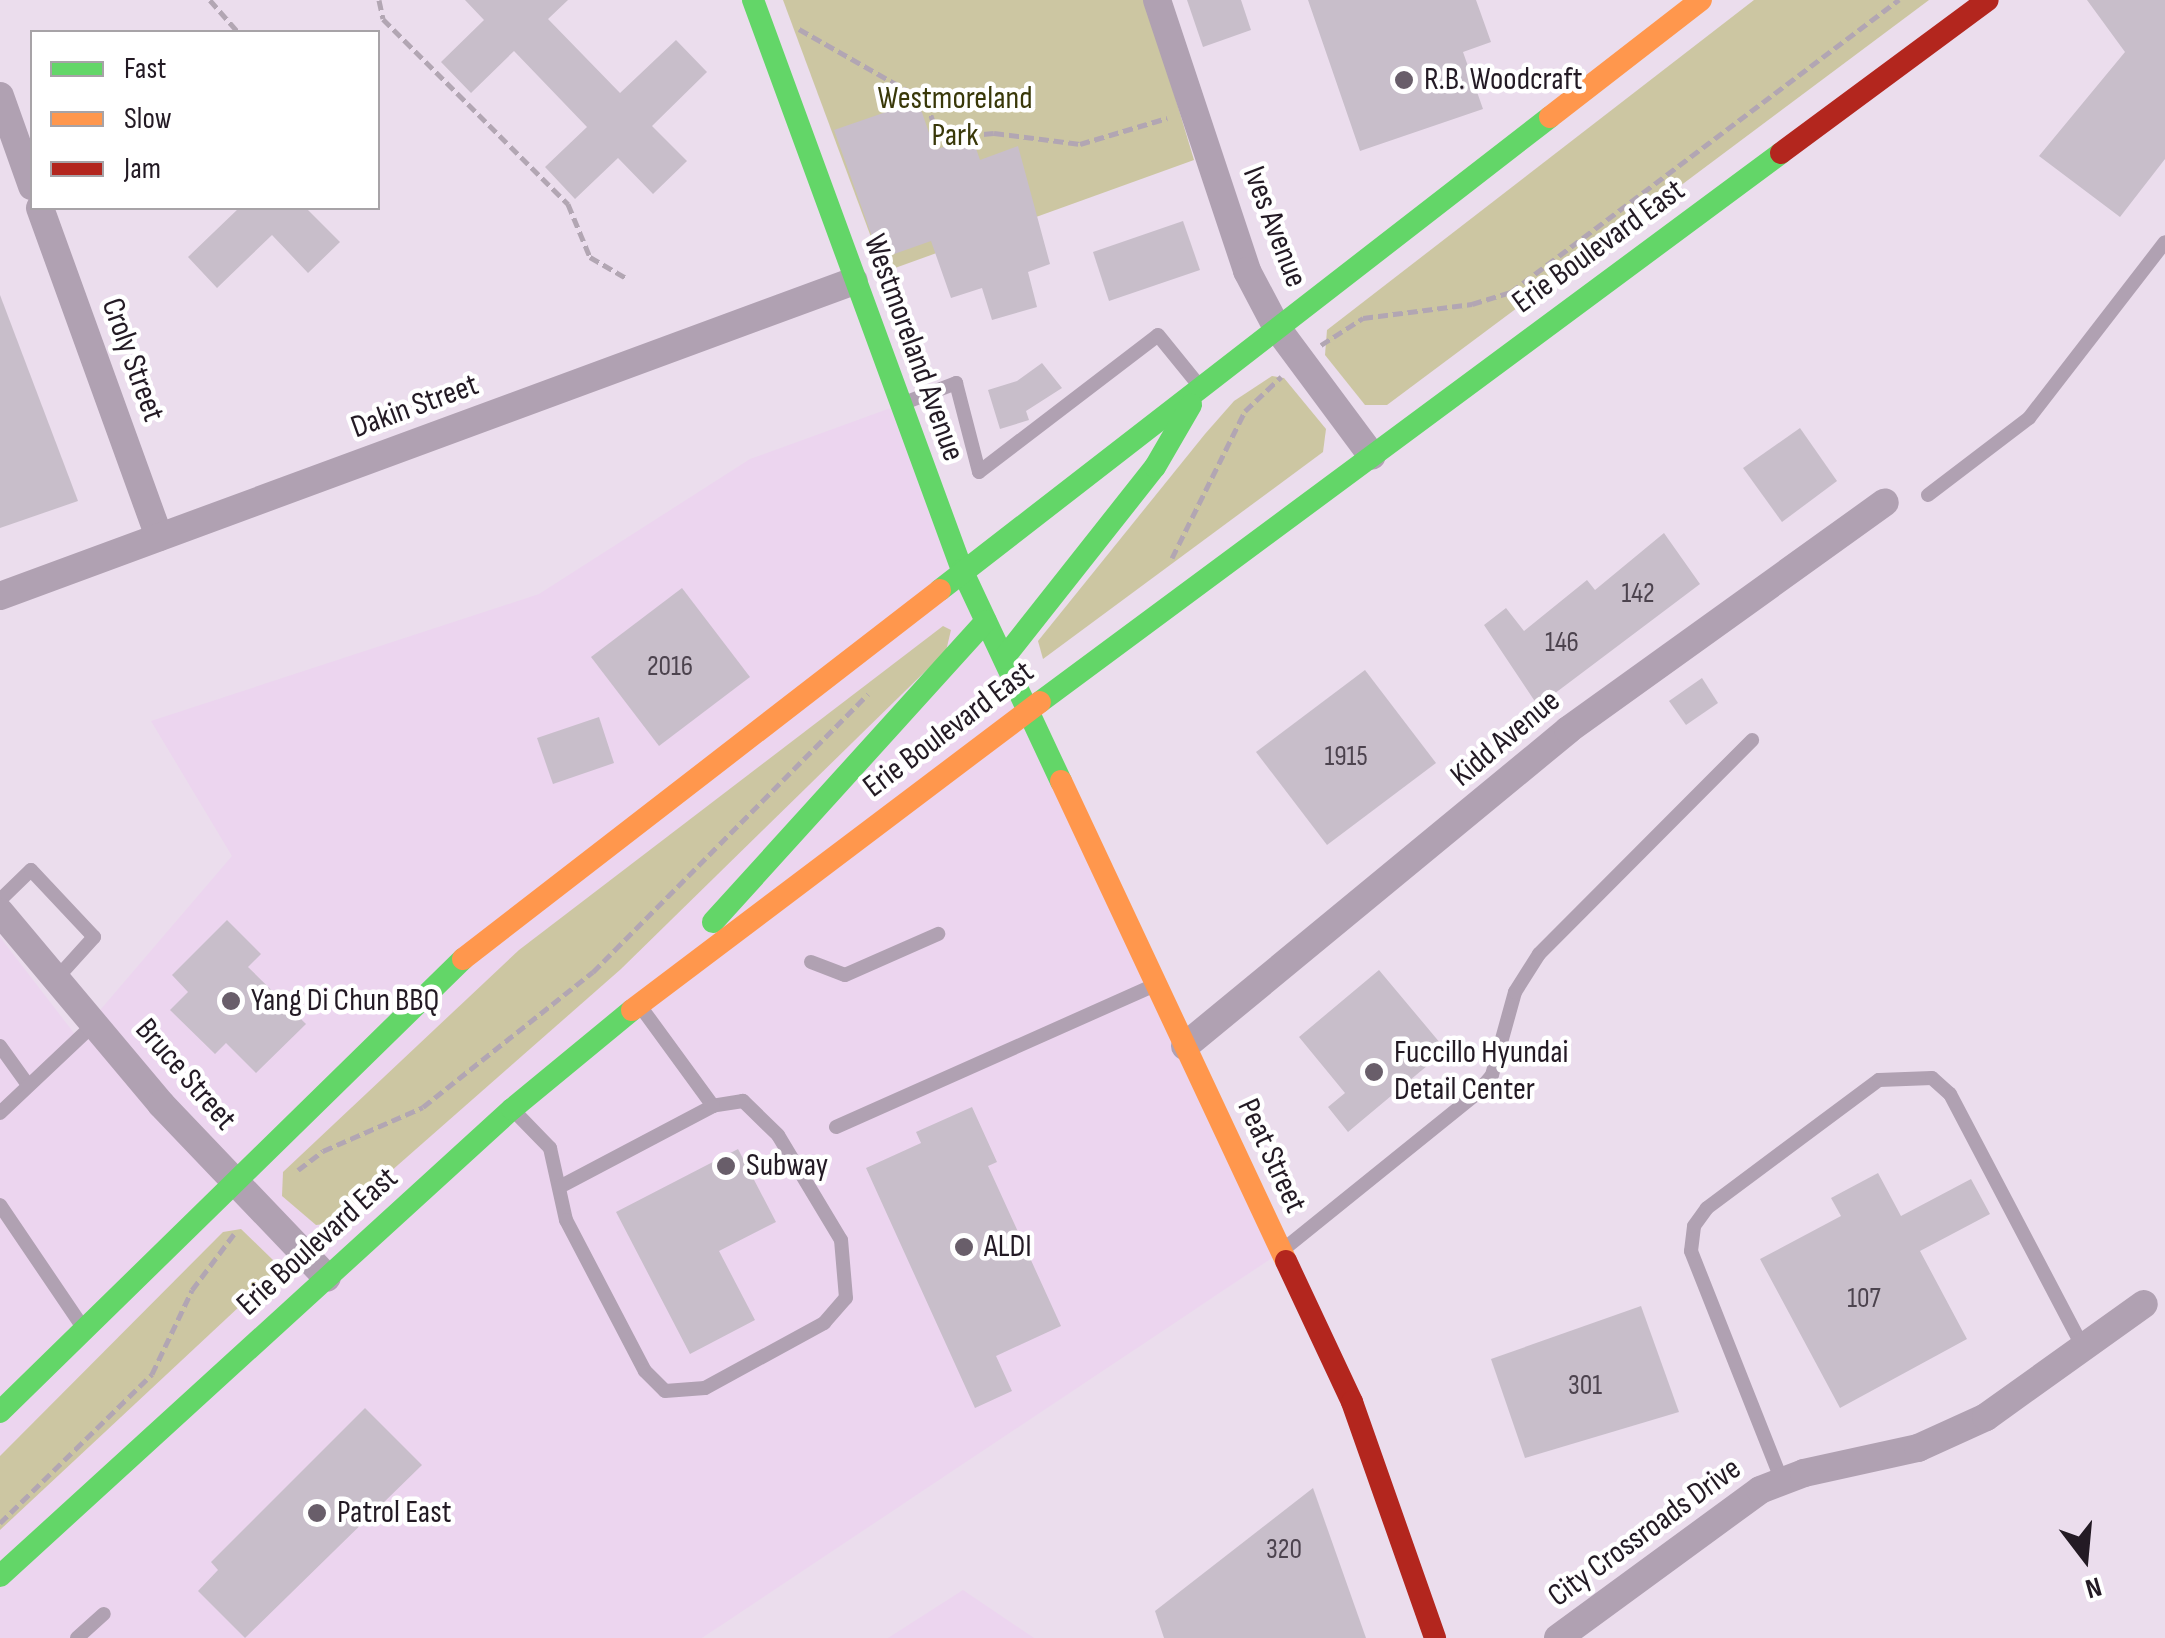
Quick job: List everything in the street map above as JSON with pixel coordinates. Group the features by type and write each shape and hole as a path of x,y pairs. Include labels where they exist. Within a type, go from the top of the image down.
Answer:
{"main road":[{"name":"Westmoreland Avenue","path":"753,0 962,570 1030,710"},
{"path":"0,1412 436,980 1701,0"},
{"name":"Erie Boulevard East","path":"0,1576 512,1109 640,1004 1988,0"},
{"path":"1004,658 1155,468 1201,387"},
{"path":"640,1004 986,621"},
{"name":"Peat Street","path":"1030,710 1352,1402 1435,1638"}],"street":[{"name":"Ives Avenue","path":"1157,0 1247,271 1277,328 1372,456"},
{"path":"0,96 30,180"},
{"name":"Croly Street","path":"41,210 159,537"},
{"name":"Dakin Street","path":"0,596 854,281"},
{"name":"Kidd Avenue","path":"1185,1046 1568,730 1885,502"},
{"name":"Bruce Street","path":"0,912 232,1180 326,1278"},
{"name":"City Crossroads Drive","path":"1558,1638 1760,1490 1782,1481 1918,1448 1986,1417 2144,1304"}],"lane":[{"path":"1928,495 2029,418 2165,242"},
{"path":"899,404 956,383 979,472 1158,336 1201,387"},
{"path":"1281,1252 1477,1092 1492,1075 1515,992 1539,954 1752,740"},
{"path":"0,900 32,870 94,937 56,979"},
{"path":"811,962 844,975 938,934"},
{"path":"836,1126 1158,984"},
{"path":"640,1004 713,1106"},
{"path":"0,1114 94,1024"},
{"path":"0,1046 28,1085"},
{"path":"1782,1481 1691,1251 1694,1226 1707,1208 1879,1080 1932,1078 1950,1094 2083,1348"},
{"path":"512,1109 550,1148 562,1186 566,1220 645,1371 665,1391 705,1388 824,1322 846,1298 848,1262 778,1135 742,1101 713,1106 562,1186"},
{"path":"0,1206 84,1328"},
{"path":"78,1638 104,1614"}],"path":[{"path":"210,0 236,30"},
{"path":"379,0 383,20 568,204 590,256 628,279"},
{"path":"1320,346 1363,318 1472,304 1511,292 1898,0"},
{"path":"767,39 800,28 821,39 926,101 939,138 994,133 1080,144 1195,114"},
{"path":"1164,571 1245,410 1282,375"},
{"path":"287,1180 323,1151 423,1107 593,972 880,681"},
{"path":"0,1523 152,1374 192,1290 242,1225"}],"shaded area":[{"path":"899,405 1281,1252 702,1638 0,1638 0,937 77,1037 232,856 151,721 539,594 750,459"},
{"path":"963,1590 1034,1638 888,1638"}],"green space":[{"name":"Westmoreland Park","path":"783,0 1146,0 1194,160 884,272"},
{"path":"1754,0 1929,0 1387,405 1365,405 1325,355 1327,330"},
{"path":"1272,376 1284,378 1326,429 1323,452 1043,659 1038,641 1205,434 1234,401"},
{"path":"943,626 951,630 946,651 621,969 332,1223 316,1225 282,1196 283,1172 519,950"},
{"path":"241,1229 274,1261 272,1276 0,1530 0,1456 223,1232"}],"building":[{"path":"465,0 568,0 548,19 620,93 676,40 707,72 652,126 687,161 653,194 618,158 575,199 545,167 587,127 514,51 471,93 441,62 484,20"},
{"path":"1187,0 1241,0 1251,30 1203,47"},
{"name":"R.B. Woodcraft","path":"1308,0 1476,0 1491,42 1463,52 1483,109 1360,151"},
{"path":"2087,0 2165,0 2165,159 2120,217 2039,156 2125,52"},
{"path":"918,101 935,150 972,137 980,160 1018,146 1050,264 1028,272 1037,307 992,320 982,288 951,298 931,241 880,259 834,130"},
{"path":"237,210 308,210 340,242 308,273 272,235 217,288 188,257"},
{"path":"1183,221 1200,270 1109,301 1093,252"},
{"path":"0,295 78,501 0,528"},
{"path":"1042,363 1062,388 1026,411 1029,420 1000,429 988,390 1017,381"},
{"path":"1800,428 1837,481 1782,522 1743,468"},
{"path":"1664,533 1700,584 1538,706 1484,625 1506,608 1524,631 1587,580 1595,590"},
{"path":"682,588 750,677 659,746 591,657"},
{"path":"1365,670 1436,763 1327,845 1256,752"},
{"path":"1702,678 1718,703 1686,725 1669,701"},
{"path":"599,717 614,763 553,784 537,738"},
{"name":"Yang Di Chun BBQ","path":"227,920 261,954 248,967 306,1024 256,1073 226,1043 215,1054 170,1010 188,992 172,975"},
{"name":"Fuccillo Hyundai Detail Center","path":"1379,970 1446,1050 1348,1132 1328,1107 1345,1093 1299,1037"},
{"name":"ALDI","path":"972,1107 997,1162 988,1166 1061,1326 996,1356 1012,1391 975,1408 866,1168 921,1143 916,1132"},
{"path":"738,1149 776,1222 719,1251 755,1320 690,1354 616,1212"},
{"path":"1878,1173 1901,1216 1971,1179 1990,1214 1920,1251 1967,1339 1840,1408 1760,1259 1841,1216 1831,1198"},
{"path":"1641,1306 1679,1412 1525,1458 1491,1359"},
{"name":"Patrol East","path":"365,1408 422,1465 245,1638 198,1591 218,1570 211,1562"},
{"path":"1313,1488 1366,1638 1164,1638 1155,1611"}],"traffic: fast":[{"path":"753,0 962,570 1061,781"},
{"path":"940,590 1550,117"},
{"path":"1040,702 1781,153"},
{"path":"1004,658 1155,467 1191,405"},
{"path":"713,922 986,621"},
{"path":"0,1412 463,959"},
{"path":"0,1576 512,1109 632,1010"}],"traffic: slow":[{"path":"1550,117 1701,0"},
{"path":"463,959 940,590"},
{"path":"632,1010 1040,702"},
{"path":"1061,781 1286,1261"}],"traffic: jam":[{"path":"1781,153 1988,0"},
{"path":"1286,1261 1352,1402 1435,1638"}],"place":[{"name":"R.B. Woodcraft","path":"1404,80"},
{"name":"Yang Di Chun BBQ","path":"231,1001"},
{"name":"Fuccillo Hyundai Detail Center","path":"1374,1072"},
{"name":"Subway","path":"726,1166"},
{"name":"ALDI","path":"964,1247"},
{"name":"Patrol East","path":"317,1513"}]}
